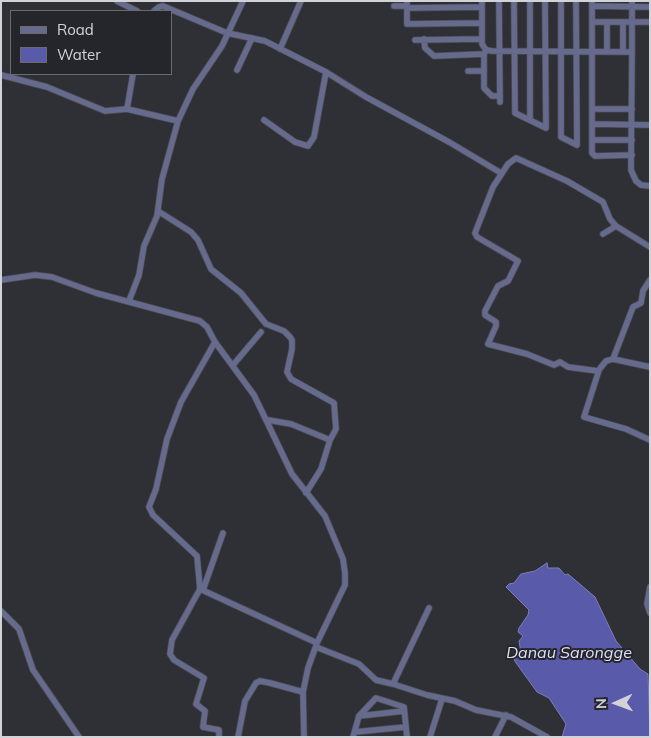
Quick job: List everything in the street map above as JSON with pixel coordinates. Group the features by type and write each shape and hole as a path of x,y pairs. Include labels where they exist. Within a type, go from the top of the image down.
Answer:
{"street":[{"path":"117,1 135,10"},
{"path":"130,301 139,276 144,246 158,211 162,179 178,122 193,89 222,46 243,1"},
{"path":"280,49 301,1"},
{"path":"394,6 482,4 482,39 485,52 484,88 492,96 500,99 499,1"},
{"path":"514,1 515,113 546,128 545,1"},
{"path":"530,1 530,120"},
{"path":"561,1 561,137 577,145 576,1"},
{"path":"632,156 595,156 592,153 592,4 650,6"},
{"path":"632,4 633,176 641,185 650,186"},
{"path":"407,5 404,22 407,24 482,23"},
{"path":"155,10 159,7 167,7 227,33 252,38 280,49 326,72 366,97 449,142 501,173"},
{"path":"592,22 650,22"},
{"path":"607,22 607,52"},
{"path":"623,22 623,52"},
{"path":"237,70 252,38"},
{"path":"424,39 425,48 434,56 499,51 632,52"},
{"path":"415,40 482,39"},
{"path":"468,70 484,70"},
{"path":"264,120 295,142 308,146 314,137 326,72"},
{"path":"1,75 46,87 105,111 127,109 178,122"},
{"path":"127,109 133,75"},
{"path":"592,109 632,109"},
{"path":"592,124 650,125"},
{"path":"592,140 632,140"},
{"path":"599,370 568,367 560,362 554,365 527,354 488,344 496,322 485,315 485,311 498,286 508,280 518,263 517,259 477,237 475,233 501,173 515,158 533,164 603,202 610,219 616,226 650,247"},
{"path":"158,211 191,232 198,240 211,269 241,293 266,324 284,331 292,340 288,364 289,376 334,404 336,426 321,470 306,492"},
{"path":"603,234 616,226"},
{"path":"1,280 35,276 52,277 96,293 200,320 208,327 215,342 233,365 268,420 292,474 325,516 343,559 346,581 316,645 303,692 304,737"},
{"path":"613,359 633,307 641,303 643,291 650,280"},
{"path":"233,365 261,332"},
{"path":"202,590 197,556 153,515 149,507 156,489 167,439 178,409 215,342"},
{"path":"650,367 613,359 606,361 599,370 584,417 626,429 650,440"},
{"path":"268,420 291,424 330,440"},
{"path":"219,737 219,730 203,727 205,711 196,704 204,678 174,660 170,654 172,640 202,590 223,533"},
{"path":"650,587 647,604 650,613"},
{"path":"202,590 359,664 373,679 455,701 476,710 506,715 548,737"},
{"path":"393,684 429,608"},
{"path":"1,611 20,629 33,670 79,737"},
{"path":"238,737 244,701 256,683 260,681 303,692"},
{"path":"406,727 354,734 359,716 376,698 404,707 404,711 406,727 407,737"},
{"path":"430,737 442,699"},
{"path":"359,716 404,711"},
{"path":"495,737 506,715"}],"water":[{"name":"Danau Sarongge","path":"547,563 548,568 559,568 565,575 568,574 595,597 616,641 640,669 648,674 650,737 562,737 566,724 549,698 537,692 514,660 521,653 519,641 523,636 518,632 529,610 506,587 514,583 521,574 535,571"}]}
